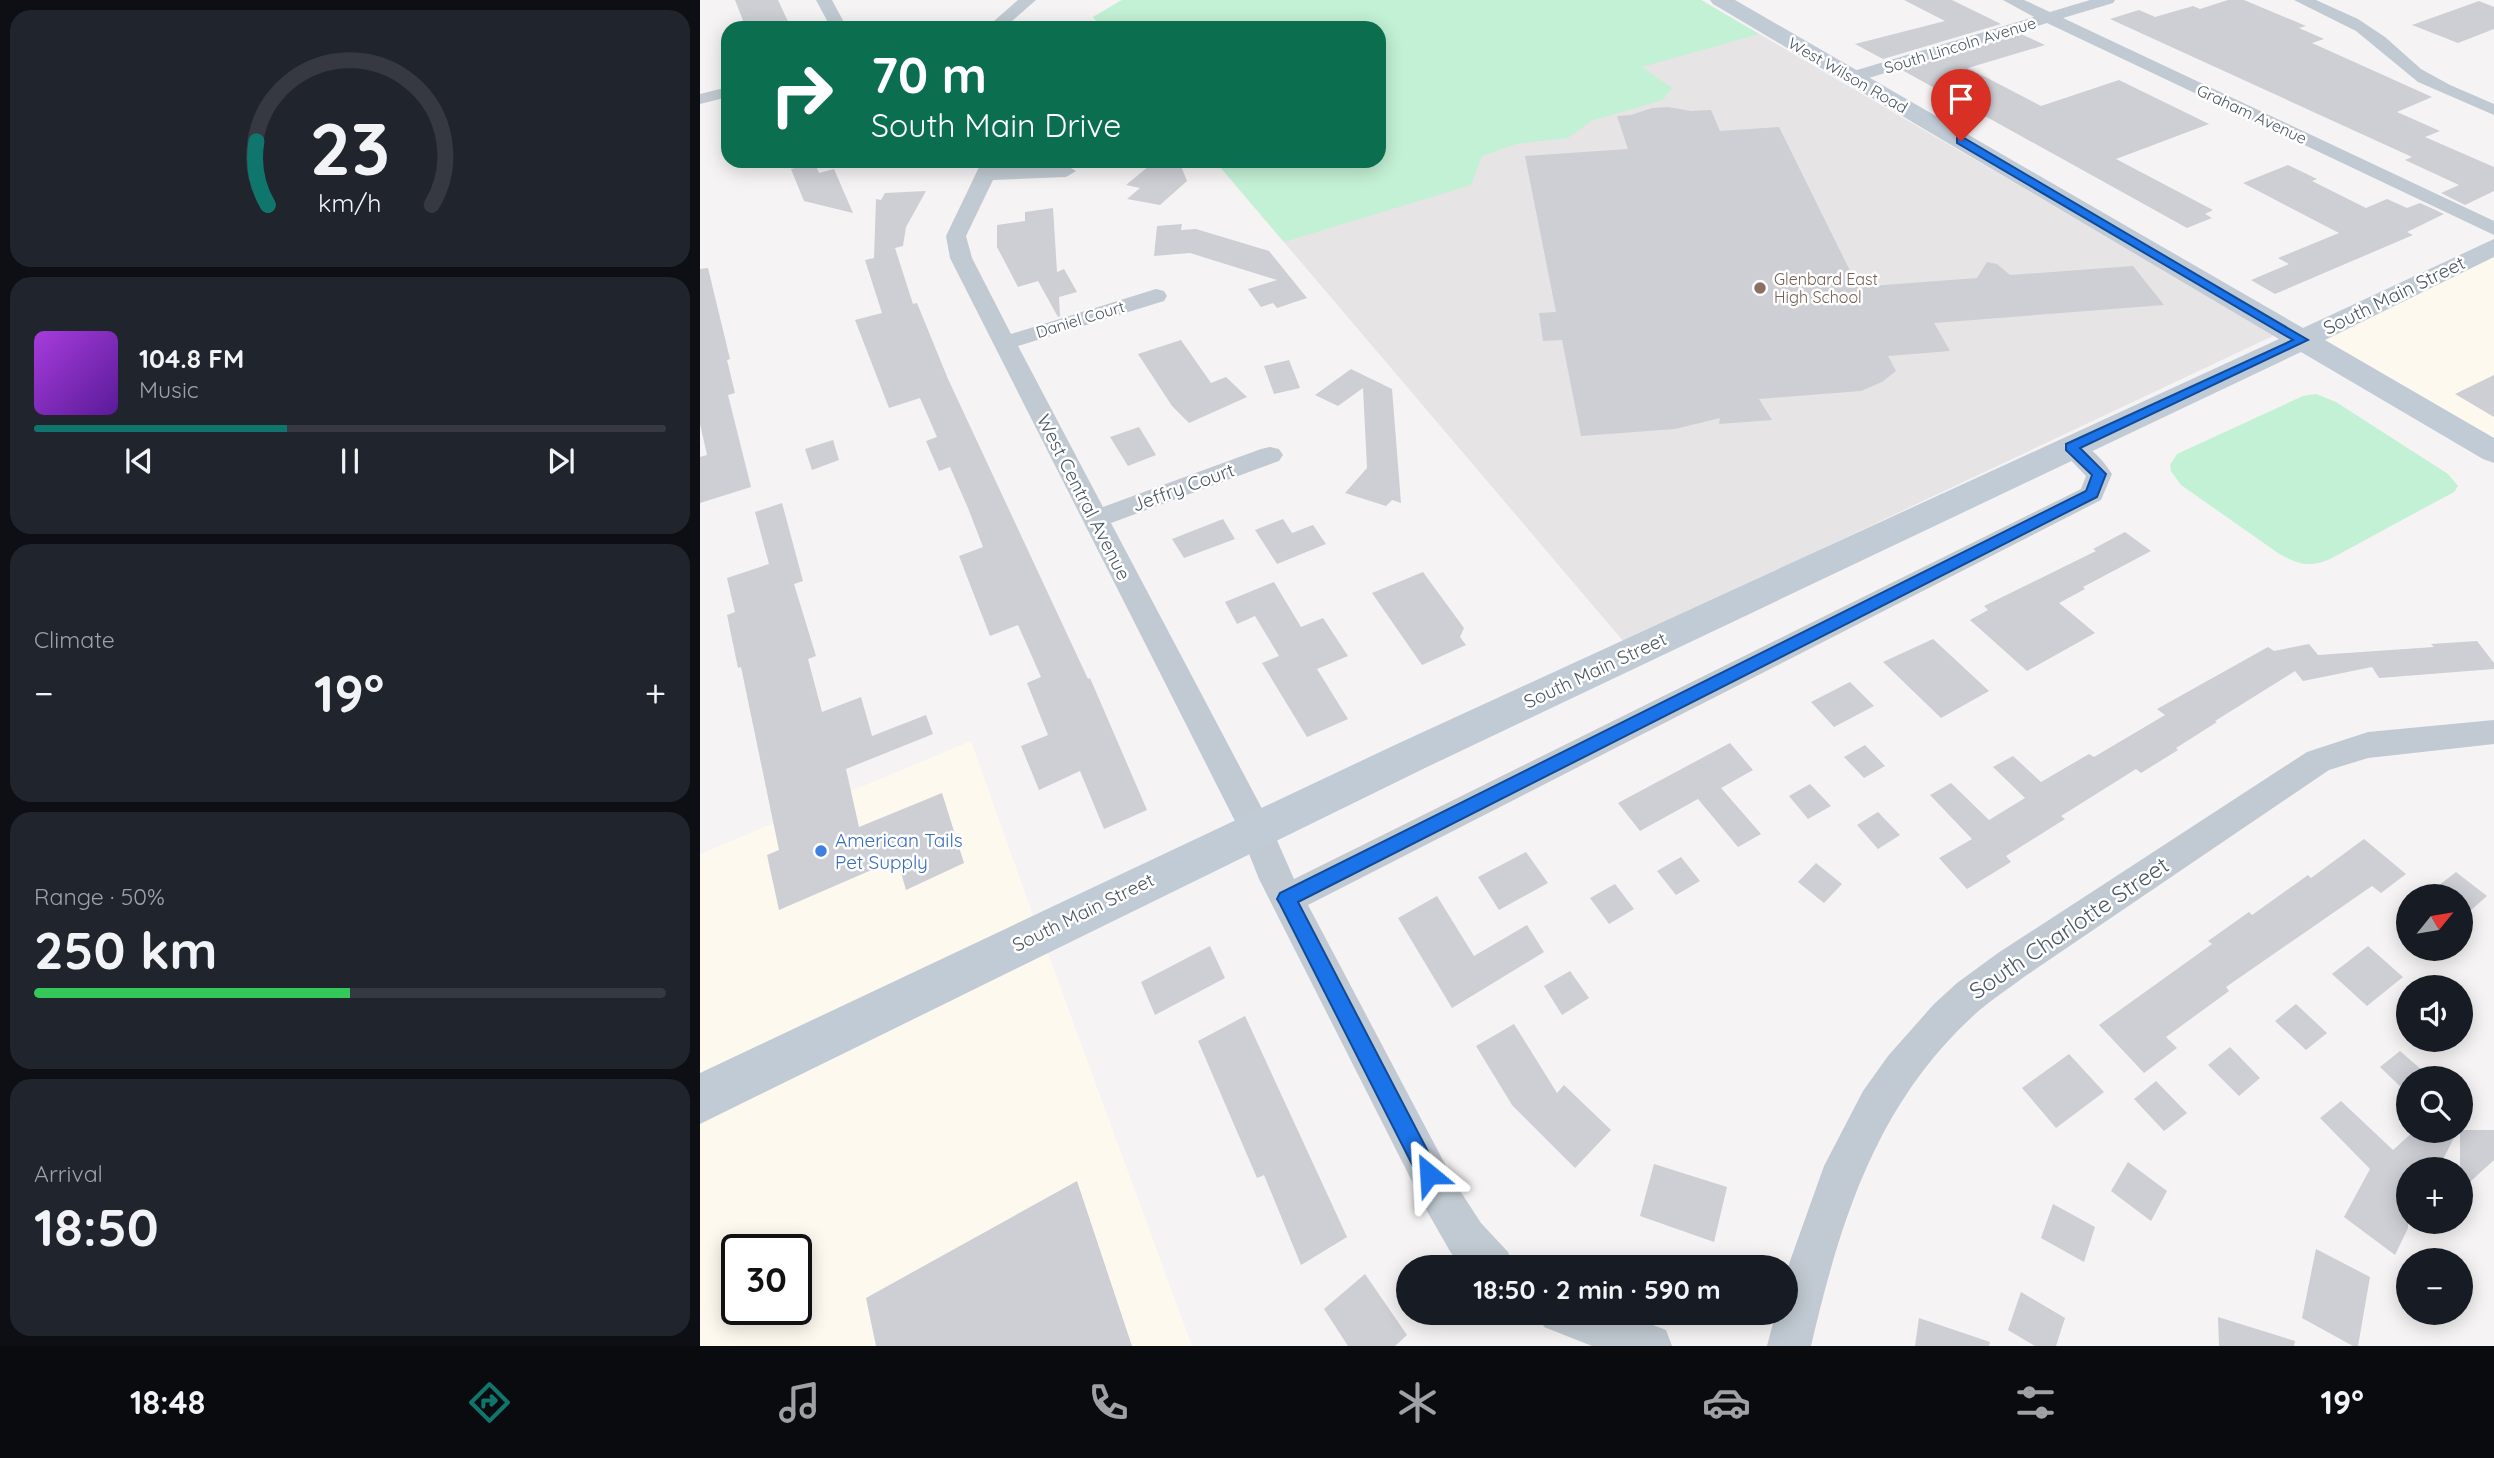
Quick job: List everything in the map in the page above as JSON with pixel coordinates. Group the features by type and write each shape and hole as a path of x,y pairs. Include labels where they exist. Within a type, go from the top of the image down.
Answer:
{"main road":[{"name":"West Wilson Road","path":"1720,0 2494,452"},
{"name":"South Main Street","path":"700,1099 1256,830 2302,340 2494,247"}],"street":[{"path":"824,0 835,21"},
{"path":"1002,21 1028,0"},
{"name":"Graham Avenue","path":"2011,0 2494,229"},
{"name":"South Lincoln Avenue","path":"1853,77 2107,0"},
{"path":"2302,0 2339,16 2366,32 2401,63 2426,80 2494,110"},
{"path":"700,99 721,94"},
{"name":"West Central Avenue","path":"988,168 961,222 956,246 1441,1197 1466,1238 1482,1255"},
{"path":"1008,168 1066,171"},
{"name":"Daniel Court","path":"1005,343 1156,296"},
{"path":"1287,899 2092,494 2099,474 2071,447"},
{"name":"Jeffry Court","path":"1096,519 1270,455"},
{"name":"South Charlotte Street","path":"1789,1346 1811,1257 1843,1167 1871,1112 1909,1058 1962,1002 2011,965 2318,761 2368,745 2494,732"},
{"path":"1594,1325 1650,1346"}],"shaded area":[{"name":"Glenbard East High School","path":"1122,0 1701,0 2275,335 1624,642 1221,168 1386,168 1386,21 1096,21 1093,17"},
{"path":"2494,253 2494,446 2310,340"},
{"path":"971,741 1034,918 700,1074 700,854"},
{"path":"1046,948 1192,1346 700,1346 700,1116"}],"green space":[{"path":"1122,0 1701,0 1759,34 1642,67 1672,88 1663,100 1591,121 1568,138 1516,144 1482,156 1471,185 1284,242 1221,168 1386,168 1386,21 1096,21 1093,17"},
{"path":"2316,394 2336,402 2448,474 2458,486 2454,492 2330,559 2309,564 2291,560 2278,553 2181,485 2170,465 2177,454 2303,396"}],"building":[{"path":"735,0 778,0 788,21 743,21"},
{"path":"1904,0 1952,0 2001,24 1883,59 1855,44 1945,21"},
{"path":"2228,0 2244,0 2306,26 2299,28 2324,39 2312,43 2432,97 2397,112 2440,131 2425,137 2494,167 2494,191 2465,205 2441,193 2459,185 2405,160 2412,157 2110,19 2139,10 2155,17 2193,6 2200,9"},
{"path":"2479,1 2494,7 2494,29 2458,43 2412,25"},
{"path":"2021,34 2045,45 1968,68 2041,106 2119,80 2209,124 2116,159 2213,210 2205,214 2212,218 2187,228 1902,70"},
{"name":"Glenbard East High School","path":"1668,107 1691,111 1711,110 1720,131 1779,127 1858,287 1977,278 1987,262 1997,264 2010,275 2133,266 2164,305 1934,323 1950,351 1888,356 1896,371 1882,382 1861,391 1759,399 1772,420 1719,424 1720,418 1675,429 1581,436 1562,340 1543,341 1539,313 1556,312 1525,156 1628,149 1617,116"},
{"path":"2288,165 2317,179 2312,181 2366,208 2387,199 2407,208 2420,203 2444,214 2407,232 2413,235 2275,294 2251,280 2289,264 2278,258 2339,233 2243,183"},
{"path":"817,168 819,173 834,169 853,213 804,201 791,169"},
{"path":"1147,168 1182,168 1187,181 1160,205 1127,199 1140,188 1126,185"},
{"path":"926,191 906,227 903,246 895,248 913,304 917,303 948,379 1088,679 1090,678 1147,810 1104,829 1080,771 1039,790 1021,746 1048,735 1027,683 1041,677 1018,625 990,636 959,556 983,547 968,508 950,467 939,471 926,441 937,437 920,398 889,408 855,320 882,313 865,260 874,258 876,199 881,200 885,193"},
{"path":"1053,208 1057,272 1064,269 1077,292 1059,297 1058,317 1038,281 1018,287 997,247 997,225 1025,221 1025,212"},
{"path":"1182,224 1181,230 1196,229 1269,251 1307,298 1277,308 1273,303 1261,307 1248,289 1277,280 1190,253 1154,256 1157,226"},
{"path":"708,268 730,359 727,360 735,393 728,395 751,487 700,503 700,457 707,455 700,424 700,269"},
{"path":"1181,340 1211,383 1226,377 1247,397 1189,423 1172,406 1138,354"},
{"path":"1289,360 1300,388 1274,394 1264,366"},
{"path":"1351,369 1392,389 1401,503 1392,500 1386,506 1345,493 1367,468 1363,388 1338,406 1315,395"},
{"path":"2494,375 2494,417 2455,394"},
{"path":"1139,427 1156,455 1128,466 1110,437"},
{"path":"833,440 839,460 812,470 805,449"},
{"path":"782,503 803,581 794,584 816,656 808,659 822,712 861,697 872,736 926,715 933,734 846,769 859,827 942,793 964,863 906,890 897,859 779,910 767,855 779,850 741,667 738,668 727,615 735,612 727,578 769,564 755,512"},
{"path":"1223,519 1235,539 1184,558 1172,539"},
{"path":"1283,519 1292,533 1313,525 1326,544 1277,564 1255,530"},
{"path":"2125,532 2151,551 2083,587 2085,589 2059,603 2095,633 2027,671 1970,620 1988,610 1984,606 2096,551 2093,549"},
{"path":"1423,572 1464,628 1460,637 1466,645 1422,665 1372,593"},
{"path":"1274,582 1301,627 1323,618 1348,656 1317,669 1348,719 1307,737 1262,663 1279,656 1255,616 1237,624 1225,602"},
{"path":"1933,639 1989,691 1941,718 1883,662"},
{"path":"2477,641 2494,663 2494,669 2379,678 2372,667 2303,681 2295,671 2215,721 2217,722 2176,748 2178,750 2141,773 2136,769 2061,816 2065,819 2006,856 2011,862 1967,889 1939,858 1972,839 1930,795 1951,783 1989,820 2025,798 1993,767 2013,756 2041,782 2089,754 2094,757 2165,715 2157,709 2268,647 2274,651 2309,644 2318,655 2434,647 2431,644"},
{"path":"1850,682 1874,706 1834,727 1811,702"},
{"path":"1730,743 1753,770 1721,788 1761,834 1738,847 1698,799 1640,831 1618,803"},
{"path":"1865,745 1885,766 1864,778 1844,757"},
{"path":"1810,784 1831,806 1808,819 1789,796"},
{"path":"1878,812 1900,835 1878,849 1857,825"},
{"path":"2364,839 2406,874 2381,893 2372,886 2226,987 2229,991 2166,1037 2177,1048 2144,1073 2099,1025 2212,944 2208,941 2249,912 2252,915 2308,875 2311,878"},
{"path":"1526,852 1548,883 1499,910 1478,877"},
{"path":"1681,857 1700,881 1676,895 1657,871"},
{"path":"1816,863 1842,884 1824,903 1798,882"},
{"path":"2456,872 2472,884 2441,884"},
{"path":"1615,884 1634,909 1609,924 1590,898"},
{"path":"2473,885 2487,896 2473,908"},
{"path":"1437,896 1474,956 1527,925 1544,952 1452,1008 1398,918"},
{"path":"1210,946 1225,978 1155,1015 1141,982"},
{"path":"2368,946 2401,975 2396,975 2396,983 2367,1006 2332,974"},
{"path":"1570,971 1589,998 1562,1015 1544,986"},
{"path":"2296,1004 2327,1033 2306,1050 2275,1021"},
{"path":"1245,1016 1347,1237 1301,1265 1264,1175 1257,1178 1198,1041"},
{"path":"1514,1024 1557,1093 1564,1085 1611,1130 1575,1168 1512,1105 1476,1046"},
{"path":"2230,1047 2260,1078 2239,1096 2208,1065"},
{"path":"2399,1052 2417,1066 2396,1066 2396,1082 2380,1067"},
{"path":"2069,1054 2104,1092 2056,1128 2022,1088"},
{"path":"2156,1081 2187,1113 2164,1131 2134,1099"},
{"path":"2341,1101 2393,1150 2401,1143 2451,1143 2444,1157 2396,1157 2396,1234 2405,1234 2396,1248 2395,1255 2344,1217 2370,1169 2320,1118"},
{"path":"2473,1130 2494,1130 2494,1160 2473,1179 2473,1157 2460,1157 2460,1143 2473,1143"},
{"path":"2128,1162 2167,1191 2151,1221 2111,1191"},
{"path":"1654,1164 1727,1187 1714,1242 1640,1216"},
{"path":"1077,1181 1132,1346 876,1346 866,1298"},
{"path":"2053,1204 2095,1227 2084,1262 2041,1238"},
{"path":"2316,1249 2370,1277 2358,1346 2353,1346 2302,1318"},
{"path":"1365,1274 1396,1319 1396,1325 1400,1325 1407,1335 1395,1346 1348,1346 1324,1309"},
{"path":"2021,1292 2065,1318 2056,1346 2035,1346 2008,1330"},
{"path":"2218,1317 2295,1341 2294,1346 2219,1346"},
{"path":"1919,1318 1990,1342 1989,1346 1915,1346"}],"place":[{"name":"Glenbard East High School","path":"1760,288"},
{"name":"American Tails Pet Supply","path":"821,851"}],"route":[{"path":"1429,1174 1287,899 2092,494 2099,474 2071,447 2302,340 1961,141"}]}
